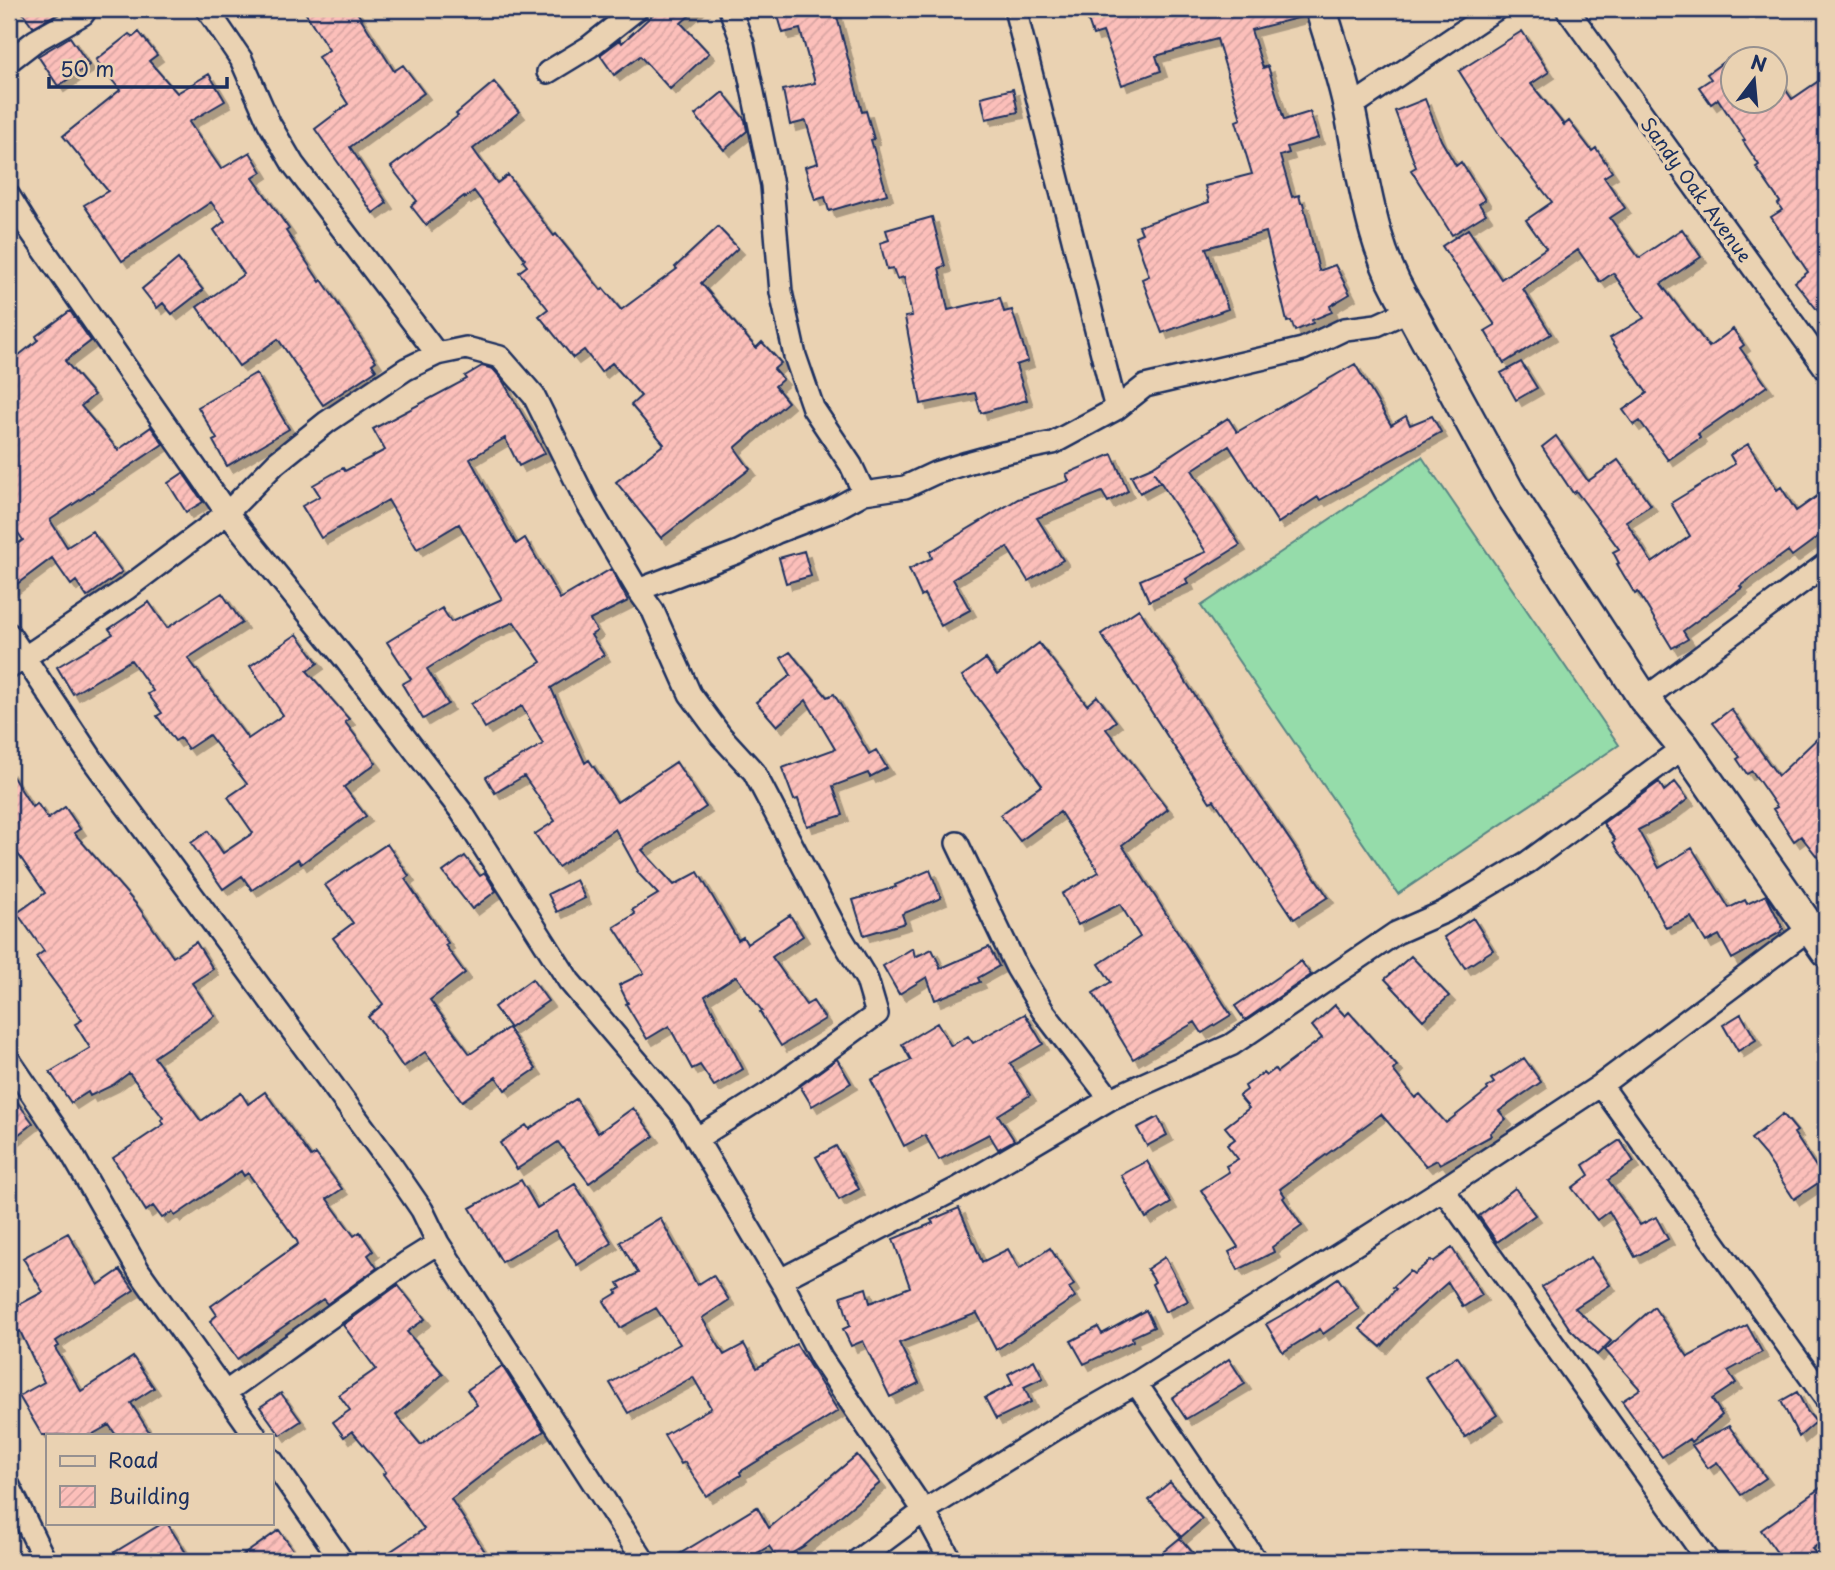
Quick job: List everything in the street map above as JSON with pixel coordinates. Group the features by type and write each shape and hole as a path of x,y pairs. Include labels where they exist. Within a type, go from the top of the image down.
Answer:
{"street":[{"path":"9,61 35,41 83,14 86,9"},
{"path":"548,72 589,47 637,9"},
{"path":"730,9 743,44 772,185 781,292 795,356 813,408 851,465 864,493"},
{"path":"1015,9 1116,409"},
{"path":"856,1561 924,1511 1062,1425 1136,1383 1443,1189 1601,1085 1820,932 1684,747 1644,699 1509,492 1410,310 1394,286 1378,240 1349,108 1321,9"},
{"path":"1349,108 1496,9"},
{"name":"Sandy Oak Avenue","path":"1567,9 1826,369"},
{"path":"213,11 241,59 269,123 293,164 437,354"},
{"path":"9,196 226,513 345,659 461,811 569,981 681,1113 780,1280 821,1358 924,1511 951,1561"},
{"path":"638,590 738,552 777,532 829,512 864,493 905,487 935,473 967,463 1053,443 1116,409 1145,386 1303,349 1345,329 1377,325 1410,310"},
{"path":"17,662 126,589 226,513 276,463 327,422 406,369 437,354 466,348 500,357 534,396 588,505 653,611 690,694 721,736 754,772 835,927 867,980 877,1014 769,1093 696,1139"},
{"path":"1644,699 1826,564"},
{"path":"9,634 17,662 92,759 422,1210 438,1243 644,1561"},
{"path":"780,1280 960,1187 1110,1099 1231,1045 1396,933 1444,912 1528,862 1684,747"},
{"path":"957,843 1017,968 1044,1011 1110,1099"},
{"path":"9,1060 68,1147 139,1271 254,1434"},
{"path":"1601,1085 1826,1399"},
{"path":"1443,1189 1708,1561"},
{"path":"226,1392 438,1243"},
{"path":"1136,1383 1256,1561"},
{"path":"273,1462 342,1561"},
{"path":"9,1486 45,1561"}],"green space":[{"path":"1422,457 1619,745 1398,894 1201,606"}],"building":[{"path":"20,9 51,9 55,15 33,27"},
{"path":"303,9 355,9 394,71 403,65 424,93 350,147 387,203 373,213 315,129 348,104 318,57 329,50"},
{"path":"659,9 697,9 681,23 709,53 670,89 640,56 614,75 600,55 620,40 622,43"},
{"path":"776,9 835,9 862,112 866,111 874,139 871,140 887,194 829,211 825,197 815,200 805,167 818,163 806,121 790,125 783,90 815,83 800,29 783,33"},
{"path":"1084,9 1304,9 1305,16 1251,30 1263,68 1268,66 1284,120 1310,112 1318,138 1287,147 1289,153 1280,156 1292,197 1299,195 1303,203 1319,271 1335,265 1350,294 1330,306 1332,312 1295,331 1291,321 1287,322 1266,232 1206,248 1228,309 1162,333 1142,279 1149,276 1135,236 1142,233 1139,226 1209,202 1205,186 1252,174 1236,121 1241,119 1217,39 1156,56 1161,71 1122,85 1103,32 1093,35"},
{"path":"1522,31 1549,72 1531,84 1564,125 1569,121 1592,151 1596,148 1612,172 1604,177 1625,208 1610,218 1639,258 1682,229 1701,257 1661,284 1709,347 1733,329 1744,345 1740,348 1767,386 1698,434 1700,438 1668,460 1640,421 1634,425 1623,410 1647,393 1610,338 1644,318 1613,273 1600,282 1578,250 1523,289 1551,334 1504,363 1485,331 1495,325 1442,246 1468,229 1501,279 1546,248 1526,220 1552,202 1500,136 1459,71"},
{"path":"139,32 157,55 149,61 177,93 209,74 225,101 189,122 221,169 250,152 262,172 253,178 289,229 286,231 320,282 322,280 376,361 372,364 376,370 323,405 278,339 239,366 197,307 244,274 214,230 225,221 211,202 122,261 84,205 108,191 63,136 120,90 96,60 129,34 133,37"},
{"path":"70,37 89,65 58,86 38,56"},
{"path":"1720,64 1720,102 1718,99 1711,104 1699,87 1711,79 1707,74"},
{"path":"1826,76 1826,321 1795,282 1808,272 1771,217 1782,210 1778,204 1780,202 1756,167 1759,165 1743,141 1745,140 1729,116 1790,116 1790,96 1792,99"},
{"path":"494,82 519,112 473,149 497,183 508,175 554,236 556,234 601,290 603,288 621,310 677,269 675,267 718,227 738,248 701,283 756,348 762,342 781,363 774,369 783,379 775,386 788,402 735,448 750,469 661,538 616,482 664,444 631,405 641,396 612,363 601,372 584,350 573,358 539,316 548,309 519,272 527,266 523,261 525,259 474,191 426,225 411,206 417,201 391,167 458,116 456,114"},
{"path":"1013,89 1018,112 986,119 981,97"},
{"path":"723,92 745,120 747,131 724,150 695,115"},
{"path":"1425,99 1441,140 1456,166 1461,162 1485,200 1479,204 1486,214 1452,235 1411,170 1416,167 1395,111"},
{"path":"932,217 945,266 939,268 948,310 1000,298 1004,312 1012,310 1028,361 1016,365 1027,400 981,413 975,393 921,404 905,317 912,316 904,277 897,279 893,268 887,269 880,243 889,240 886,230"},
{"path":"178,259 203,290 172,314 163,303 157,308 142,289"},
{"path":"70,311 91,341 65,361 94,395 81,406 118,450 151,427 163,444 50,520 67,547 92,531 122,572 87,597 76,581 71,585 52,558 9,590 9,550 23,540 9,520 9,363 38,340 36,336"},
{"path":"1521,362 1537,388 1516,400 1501,373"},
{"path":"1355,364 1391,425 1406,416 1410,425 1432,416 1441,432 1320,500 1318,497 1278,523 1229,446 1192,470 1240,545 1186,579 1188,584 1149,601 1140,580 1206,552 1154,472 1160,482 1140,493 1131,476 1152,467 1228,418 1237,432"},
{"path":"482,366 493,369 501,378 545,453 519,466 505,438 470,459 516,544 525,538 560,599 611,569 628,601 590,620 597,631 591,635 604,655 551,688 585,763 589,760 617,802 676,762 706,807 642,850 674,885 698,872 738,940 743,937 747,944 790,915 803,936 772,957 806,1005 813,1001 825,1019 781,1046 760,1012 762,1011 736,976 705,996 743,1069 714,1086 700,1065 692,1069 669,1026 647,1039 626,1004 628,1003 619,985 644,973 614,927 635,914 632,910 658,894 637,872 615,829 558,867 535,834 555,821 524,776 495,793 486,777 543,744 522,706 485,728 471,704 541,662 514,622 475,639 427,669 448,704 423,719 402,684 411,679 387,642 442,608 451,622 502,599 459,524 417,549 388,500 321,538 302,506 320,496 313,485 343,468 345,471 385,450 373,429 467,379 465,376"},
{"path":"256,373 289,429 227,466 213,441 217,439 198,407"},
{"path":"1556,436 1588,481 1618,460 1651,505 1626,521 1652,563 1690,536 1671,503 1735,464 1730,455 1748,444 1777,490 1781,487 1796,511 1826,490 1826,531 1792,556 1788,551 1740,586 1742,588 1683,631 1688,639 1672,648 1638,592 1635,594 1617,564 1619,563 1613,552 1619,549 1576,491 1573,493 1542,447"},
{"path":"1112,454 1128,491 1108,502 1102,492 1037,518 1063,560 1028,581 1007,547 953,579 970,610 941,626 924,594 921,596 909,569 932,558 930,552 1018,499 1069,481 1066,474"},
{"path":"183,473 203,502 186,512 168,483"},
{"path":"804,551 811,576 786,583 779,558"},
{"path":"222,593 242,623 188,658 248,739 283,715 250,666 297,634 318,663 307,671 349,719 345,722 376,763 344,787 366,816 301,864 298,859 252,890 242,876 223,889 191,843 208,831 223,853 253,833 228,797 247,784 209,735 188,749 180,738 175,741 157,716 162,713 148,694 153,691 131,660 73,694 57,667 113,634 109,629 149,602 167,628"},
{"path":"1139,609 1328,897 1294,919 1214,800 1210,802 1101,634"},
{"path":"1039,643 1087,705 1097,696 1116,721 1106,729 1168,809 1122,845 1231,1015 1202,1033 1195,1022 1133,1059 1093,993 1111,982 1099,964 1140,937 1120,904 1078,925 1062,894 1099,872 1060,812 1020,841 1000,815 1042,785 962,676 986,659 997,675"},
{"path":"790,652 827,697 834,694 869,754 876,750 887,768 870,777 868,773 833,786 843,815 807,826 798,799 794,800 782,768 835,749 806,700 777,726 756,702 791,675 781,658"},
{"path":"1731,709 1778,776 1826,730 1826,868 1801,836 1794,841 1773,809 1777,807 1752,771 1747,774 1737,759 1740,757 1713,723"},
{"path":"9,771 32,807 37,803 48,819 65,807 80,829 74,833 137,905 173,957 196,942 213,969 192,983 215,1016 154,1057 201,1121 241,1093 248,1104 265,1092 311,1157 316,1154 342,1189 327,1199 354,1236 360,1232 373,1251 368,1255 377,1268 327,1304 323,1299 237,1359 210,1321 217,1315 211,1306 298,1244 297,1241 248,1173 244,1176 241,1171 175,1216 172,1212 162,1218 153,1206 146,1211 113,1158 164,1124 161,1120 163,1118 129,1073 113,1085 90,1096 88,1092 71,1103 50,1072 90,1048 75,1024 82,1020 36,957 44,951 17,913 45,893 9,841"},
{"path":"1659,782 1664,791 1675,782 1688,799 1669,814 1638,830 1659,868 1692,848 1729,908 1745,900 1747,904 1766,895 1783,929 1781,932 1732,959 1719,935 1706,942 1691,917 1666,928 1638,875 1619,852 1613,842 1615,840 1603,823"},
{"path":"387,844 409,876 405,879 465,973 430,1000 470,1054 508,1028 536,1069 505,1090 496,1077 462,1101 425,1052 403,1067 368,1017 383,1004 333,938 353,923 325,885"},
{"path":"465,856 480,876 485,873 496,891 472,909 443,872"},
{"path":"930,870 941,898 902,914 905,923 864,935 853,900 896,887 895,885"},
{"path":"576,880 585,898 557,912 548,894"},
{"path":"1473,918 1493,950 1465,968 1444,937"},
{"path":"989,947 999,966 978,978 980,982 935,1000 927,977 899,994 883,966 913,948 915,957 932,949 941,968 939,969"},
{"path":"1411,956 1449,996 1423,1020 1385,979"},
{"path":"1301,961 1311,975 1245,1020 1235,1006"},
{"path":"532,979 548,1001 510,1028 494,1007"},
{"path":"1335,1005 1345,1016 1349,1012 1397,1066 1393,1070 1415,1098 1420,1094 1446,1123 1488,1090 1494,1083 1491,1079 1524,1058 1541,1082 1499,1111 1506,1119 1490,1133 1491,1136 1440,1164 1437,1160 1426,1166 1381,1114 1280,1189 1302,1226 1272,1247 1274,1252 1238,1270 1229,1252 1238,1247 1201,1190 1229,1172 1226,1166 1238,1159 1227,1145 1235,1139 1225,1127 1249,1108 1239,1096 1247,1090 1245,1086 1263,1073 1266,1076 1275,1069 1277,1072 1322,1038 1312,1026"},
{"path":"1025,1014 1043,1044 1010,1063 1030,1095 998,1115 1014,1140 998,1149 989,1134 939,1160 925,1135 904,1146 871,1080 911,1060 902,1044 937,1023 951,1046 968,1036 973,1043"},
{"path":"1741,1014 1756,1040 1738,1051 1723,1025"},
{"path":"837,1059 851,1083 812,1106 800,1086"},
{"path":"9,1091 33,1123 9,1142"},
{"path":"576,1099 598,1133 633,1108 654,1136 589,1183 558,1142 517,1169 500,1143 526,1125 529,1129"},
{"path":"1783,1114 1797,1131 1794,1133 1824,1179 1794,1199 1751,1139"},
{"path":"1158,1117 1167,1135 1147,1146 1137,1128"},
{"path":"1620,1140 1634,1162 1608,1180 1640,1225 1656,1217 1668,1239 1635,1257 1609,1211 1597,1220 1572,1188 1589,1175 1583,1165"},
{"path":"836,1146 859,1189 839,1200 816,1157"},
{"path":"1147,1161 1171,1203 1146,1218 1121,1175"},
{"path":"521,1180 537,1208 575,1184 612,1243 577,1265 555,1230 502,1262 470,1208"},
{"path":"1515,1188 1535,1215 1497,1242 1479,1216"},
{"path":"959,1208 982,1262 1008,1249 1019,1269 1050,1248 1074,1285 1069,1288 1075,1297 996,1350 977,1313 899,1343 919,1383 890,1397 863,1341 851,1346 843,1329 850,1326 841,1296 866,1288 870,1303 910,1287 893,1239 933,1223 931,1220"},
{"path":"660,1218 697,1285 713,1275 729,1300 702,1318 724,1355 744,1344 757,1368 796,1344 838,1411 706,1496 685,1462 681,1464 664,1435 711,1408 693,1377 628,1413 610,1383 680,1344 656,1308 620,1328 604,1301 621,1288 618,1283 638,1273 620,1242"},
{"path":"68,1233 98,1285 120,1270 134,1290 56,1341 59,1346 55,1348 81,1391 133,1357 154,1388 131,1403 150,1434 115,1434 109,1425 93,1434 42,1435 19,1396 44,1382 20,1331 9,1337 9,1310 43,1292 23,1258"},
{"path":"1452,1248 1482,1295 1463,1307 1448,1282 1404,1321 1381,1347 1360,1329 1396,1289 1393,1287 1410,1271 1414,1274"},
{"path":"1165,1257 1188,1301 1165,1312 1152,1284 1155,1282 1147,1269"},
{"path":"1591,1257 1610,1285 1575,1308 1611,1341 1597,1355 1570,1329 1542,1287"},
{"path":"1338,1278 1359,1309 1323,1334 1320,1329 1283,1352 1266,1324"},
{"path":"398,1285 425,1319 407,1332 443,1374 396,1415 421,1445 477,1405 467,1390 502,1366 544,1431 451,1499 491,1561 376,1561 424,1529 383,1474 386,1472 352,1431 344,1437 333,1422 350,1410 339,1395 376,1369 343,1325"},
{"path":"1654,1307 1688,1357 1747,1325 1762,1352 1728,1371 1736,1383 1712,1399 1722,1415 1691,1442 1689,1439 1662,1457 1622,1401 1640,1389 1605,1350"},
{"path":"1146,1310 1154,1327 1132,1337 1133,1341 1084,1364 1071,1341 1098,1327 1102,1334"},
{"path":"1457,1356 1497,1415 1465,1437 1425,1377"},
{"path":"1229,1359 1245,1384 1186,1419 1172,1398"},
{"path":"1034,1360 1043,1378 1024,1387 1031,1402 996,1419 985,1398 1013,1384 1008,1374"},
{"path":"1797,1392 1816,1422 1799,1437 1781,1401"},
{"path":"281,1393 301,1421 280,1435 260,1407"},
{"path":"1729,1426 1766,1478 1741,1495 1717,1462 1708,1468 1692,1445"},
{"path":"857,1455 880,1483 804,1546 779,1561 769,1546 745,1561 668,1561 757,1507 769,1528"},
{"path":"1170,1482 1202,1519 1181,1537 1149,1500"},
{"path":"1826,1484 1826,1539 1812,1549 1823,1561 1783,1561 1761,1530"},
{"path":"161,1524 168,1524 186,1553 173,1561 100,1561"},
{"path":"279,1530 301,1561 235,1561"},
{"path":"1180,1538 1200,1561 1152,1561"}]}
